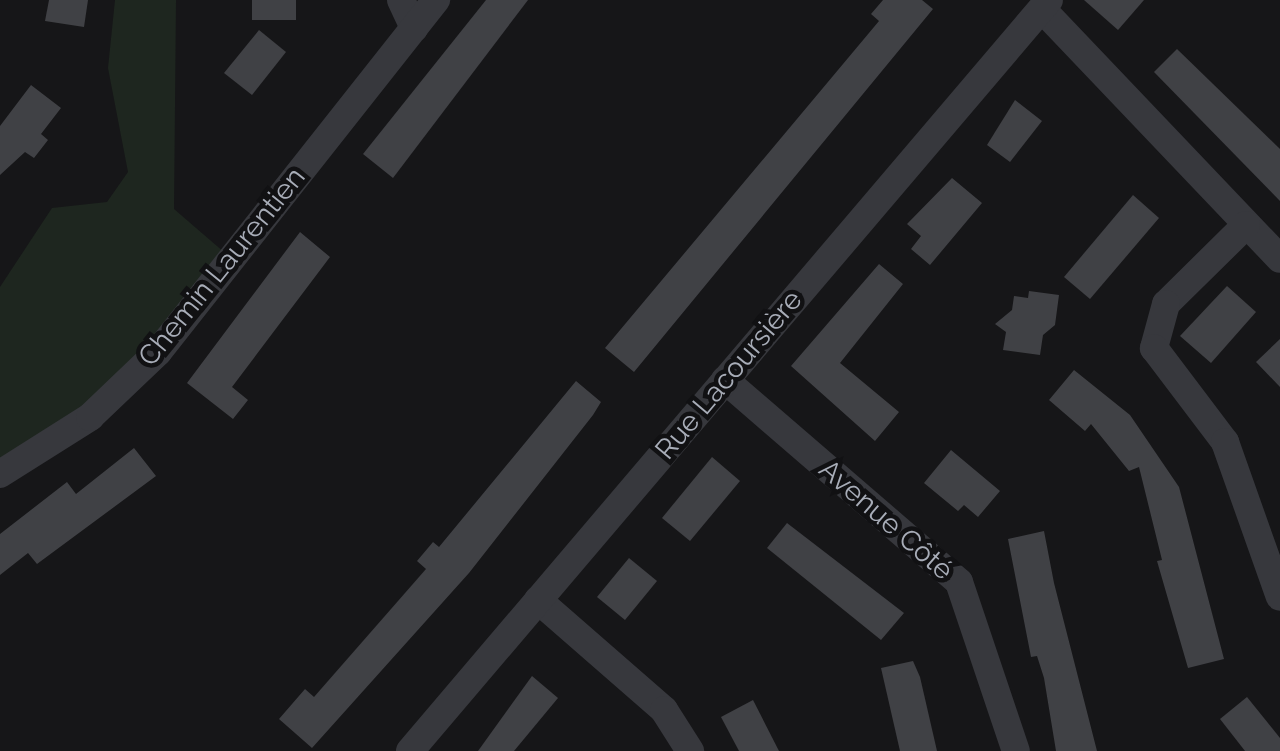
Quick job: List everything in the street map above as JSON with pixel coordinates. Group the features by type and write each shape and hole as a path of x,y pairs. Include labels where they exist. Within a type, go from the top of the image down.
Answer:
{"street":[{"path":"401,0 414,28"},
{"name":"Chemin Laurentien","path":"0,474 90,417 158,352 436,0"},
{"path":"1045,4 1280,259"},
{"name":"Rue Lacoursière","path":"410,751 1045,4"},
{"path":"1246,225 1166,304 1154,348 1224,442 1280,597"},
{"name":"Avenue Côté","path":"725,380 959,582 1016,751"},
{"path":"538,600 664,710 690,751"}],"shaded area":[{"path":"115,0 176,0 174,209 232,259 158,352 0,474 0,287 52,208 107,202 128,172 108,68"}],"building":[{"path":"49,0 88,0 84,27 45,21"},
{"path":"252,0 296,0 296,20 252,20"},
{"path":"486,0 528,0 393,178 363,154"},
{"path":"883,0 922,0 933,9 634,372 605,348 879,21 871,14"},
{"path":"1084,0 1144,0 1118,30"},
{"path":"259,30 286,52 252,95 224,73"},
{"path":"1177,49 1280,149 1280,201 1154,72"},
{"path":"31,85 61,108 41,134 48,140 34,158 25,152 0,175 0,126"},
{"path":"1015,100 1042,121 1010,162 987,145"},
{"path":"952,178 982,203 930,265 911,249 921,236 907,224"},
{"path":"1133,195 1159,218 1090,299 1064,277"},
{"path":"300,232 330,257 232,387 248,400 233,419 187,383"},
{"path":"879,264 903,284 840,363 899,412 875,441 791,366"},
{"path":"1227,286 1256,312 1211,363 1180,336"},
{"path":"1029,291 1059,295 1055,325 1043,335 1040,355 1003,350 1006,332 995,324 1012,310 1014,296 1028,298"},
{"path":"1280,339 1280,387 1256,362"},
{"path":"1074,370 1130,415 1179,487 1224,659 1188,668 1157,561 1162,560 1139,467 1129,471 1091,424 1085,431 1049,400"},
{"path":"576,381 601,402 593,415 469,573 312,748 279,719 305,689 314,697 426,569 417,561 433,542 439,547"},
{"path":"134,448 156,476 37,564 28,553 0,575 0,534 67,482 76,494"},
{"path":"951,450 1000,491 978,517 964,505 958,511 924,483"},
{"path":"712,457 740,481 690,541 662,518"},
{"path":"787,523 904,613 881,640 767,548"},
{"path":"1044,531 1097,751 1056,751 1044,678 1037,656 1031,657 1008,539"},
{"path":"629,558 657,581 625,620 597,597"},
{"path":"913,661 937,751 900,751 881,668"},
{"path":"532,676 558,698 514,751 478,751"},
{"path":"1247,697 1280,738 1280,751 1245,751 1220,719"},
{"path":"753,700 779,751 739,751 721,717"}]}
